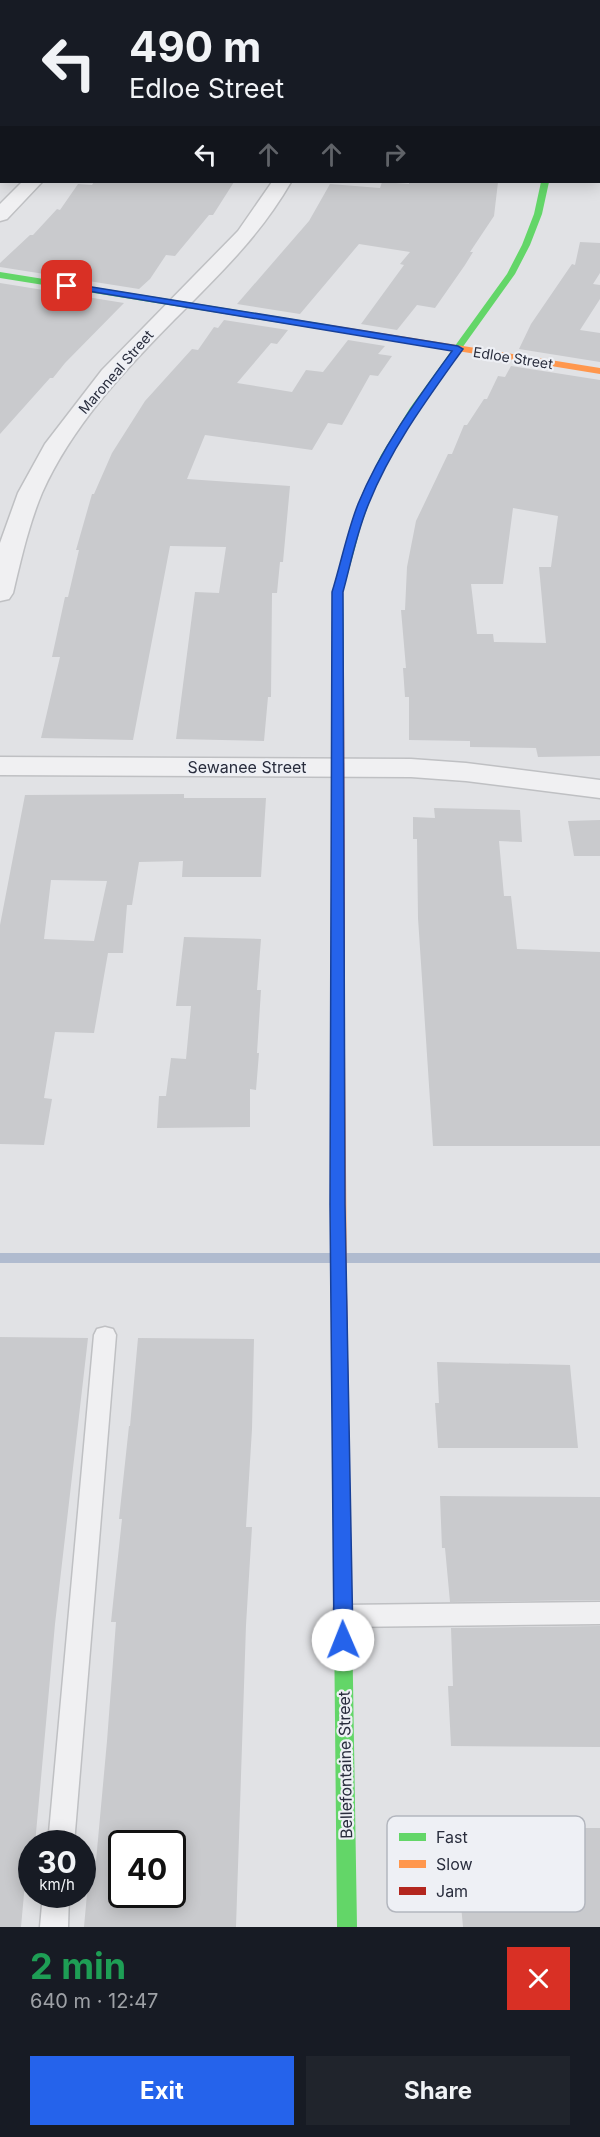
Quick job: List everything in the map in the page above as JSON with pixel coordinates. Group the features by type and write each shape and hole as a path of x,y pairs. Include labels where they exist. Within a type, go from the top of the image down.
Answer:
{"street":[{"path":"0,216 32,183"},
{"name":"Maroneal Street","path":"0,593 30,493 49,458 88,401 255,224 280,183"},
{"name":"Bellefontaine Street","path":"346,1927 338,1205 338,592 362,506 380,465 415,408 515,269 532,232 545,183"},
{"name":"Edloe Street","path":"0,275 600,371"},
{"name":"Sewanee Street","path":"0,766 411,768 466,772 600,789"}],"lane":[{"path":"62,1830 105,1335"},
{"path":"343,1616 600,1613"},
{"path":"54,1927 55,1908"}],"building":[{"path":"93,183 233,183 213,215 209,215 175,256 166,255 150,279 139,289 0,267 0,263 30,235 33,235 57,209 60,210 78,184 92,185"},
{"path":"382,183 498,183 494,216 470,252 473,252 465,265 435,308 417,305 397,330 361,324 404,265 400,264 410,252 359,244 300,314 237,304 309,221 330,184 380,188"},
{"path":"580,242 600,243 600,273 593,284 600,285 600,299 580,330 600,333 600,362 519,349 531,324 572,264 575,265"},
{"path":"0,283 124,303 53,378 50,378 0,434"},
{"path":"224,320 288,330 277,344 271,343 237,383 292,392 306,370 323,372 348,340 385,346 378,354 392,356 378,376 370,375 342,425 328,423 312,450 205,435 187,479 290,486 283,562 280,562 277,593 272,593 271,697 268,697 264,741 176,739 195,592 219,593 226,547 170,546 133,740 41,738 60,657 52,657 65,597 68,597 79,550 76,550 92,494 112,453 145,401 192,349 198,350 214,327 218,328"},
{"path":"511,366 600,380 600,756 538,757 536,748 470,747 470,741 409,740 409,697 405,697 403,668 406,668 401,610 405,610 407,567 416,521 448,454 452,454 464,425 467,425 484,399 487,399 498,376 505,377","holes":["513,508 558,516 551,567 539,567 546,643 494,642 493,634 477,634 471,584 503,584"]},
{"path":"184,794 184,798 266,798 261,877 182,877 183,861 139,862 132,905 127,905 123,953 108,953 94,1033 55,1032 44,1098 52,1099 44,1145 0,1144 0,925 25,795","holes":["51,880 107,881 94,941 44,939"]},
{"path":"434,808 520,810 522,842 499,841 504,896 511,896 517,949 600,952 600,1146 433,1146 418,918 417,839 413,839 413,817 435,818"},
{"path":"600,820 600,856 574,856 568,821"},
{"path":"184,937 261,939 257,990 261,990 257,1053 259,1053 256,1090 250,1089 250,1127 157,1128 159,1096 166,1096 171,1058 186,1059 191,1006 176,1006"},
{"path":"0,1337 88,1338 55,1624 36,1830 18,1830 18,1908 23,1908 21,1927 0,1927"},
{"path":"138,1338 254,1339 252,1429 246,1527 252,1527 246,1625 236,1927 84,1927 86,1908 96,1908 96,1861 116,1622 111,1622"},
{"path":"437,1362 570,1365 578,1448 438,1448 435,1403 439,1403"},
{"path":"440,1496 600,1497 600,1600 450,1602 445,1548 442,1548"},
{"path":"600,1626 600,1747 451,1746 448,1686 453,1686 451,1628"},
{"path":"585,1828 600,1828 600,1927 463,1927 462,1912 585,1912"}],"waterway":[{"path":"0,1258 331,1258"},
{"path":"347,1258 600,1258"}],"traffic: fast":[{"path":"338,670 338,592 368,492 386,455 415,408 511,274 538,214 545,183"},
{"path":"0,275 331,328"},
{"path":"343,1620 347,1927"}],"traffic: slow":[{"path":"331,328 600,371"},
{"path":"338,1048 339,1292"}],"traffic: jam":[{"path":"338,670 338,1048"},
{"path":"339,1292 343,1620"}],"route":[{"path":"67,286 458,349 415,408 380,465 362,506 338,592 338,1345 343,1640"}]}
